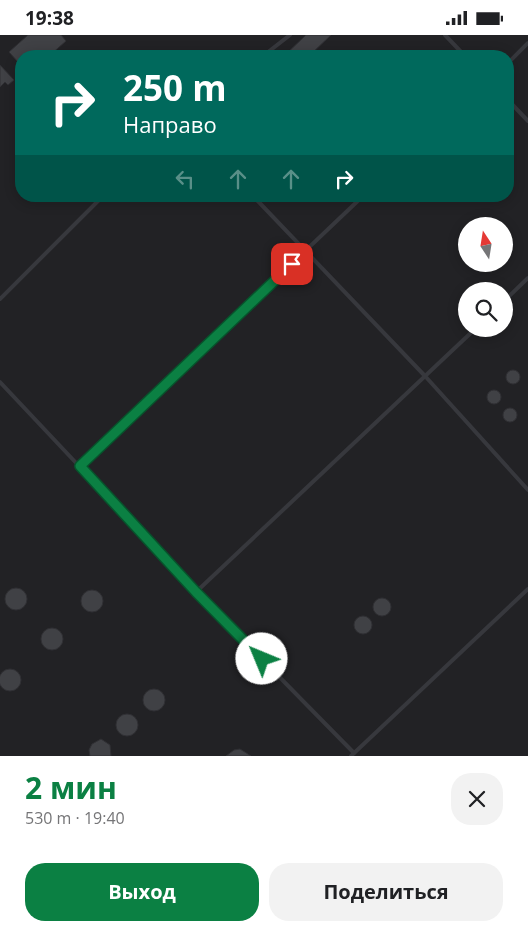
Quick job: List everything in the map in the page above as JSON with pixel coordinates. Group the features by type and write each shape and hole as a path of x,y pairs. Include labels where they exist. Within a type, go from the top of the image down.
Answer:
{"lane":[{"path":"271,50 290,35"},
{"path":"445,35 459,50"},
{"path":"514,57 528,43"},
{"path":"514,106 528,121"},
{"path":"0,299 97,202"},
{"path":"259,202 425,377 528,490"},
{"path":"80,466 358,202"},
{"path":"513,292 528,278"},
{"path":"196,592 467,337"},
{"path":"0,382 196,592 353,754 528,589"}],"shaded area":[{"path":"0,35 528,35 528,756 0,756"}],"building":[{"path":"28,35 61,35 66,41 56,50 15,50 15,59 9,52"},
{"path":"306,35 331,35 315,50 290,50"},
{"path":"0,65 14,80 8,85 5,82 0,87"},
{"path":"513,370 518,372 520,377 518,382 513,384 508,382 506,377 508,372"},
{"path":"494,390 499,392 501,397 499,402 494,404 489,402 487,397 489,392"},
{"path":"510,408 515,410 517,415 515,420 510,422 505,420 503,415 505,410"},
{"path":"16,588 24,591 27,599 24,607 16,610 8,607 5,599 8,591"},
{"path":"92,590 100,593 103,601 100,609 92,612 84,609 81,601 84,593"},
{"path":"382,598 388,601 391,607 388,613 382,616 376,613 373,607 376,601"},
{"path":"363,616 369,619 372,625 369,631 363,634 357,631 354,625 357,619"},
{"path":"52,628 60,631 63,639 60,647 52,650 44,647 41,639 44,631"},
{"path":"10,669 18,672 21,680 18,688 10,691 2,688 -1,680 2,672"},
{"path":"150,689 158,689 165,696 165,704 158,711 150,711 143,704 143,696"},
{"path":"123,714 131,714 138,721 138,729 131,736 123,736 116,729 116,721"},
{"path":"101,739 110,745 111,756 90,756 89,750 92,744"},
{"path":"240,749 251,756 226,756 234,750"}],"route":[{"path":"262,659 196,592 80,466 292,264"}]}
